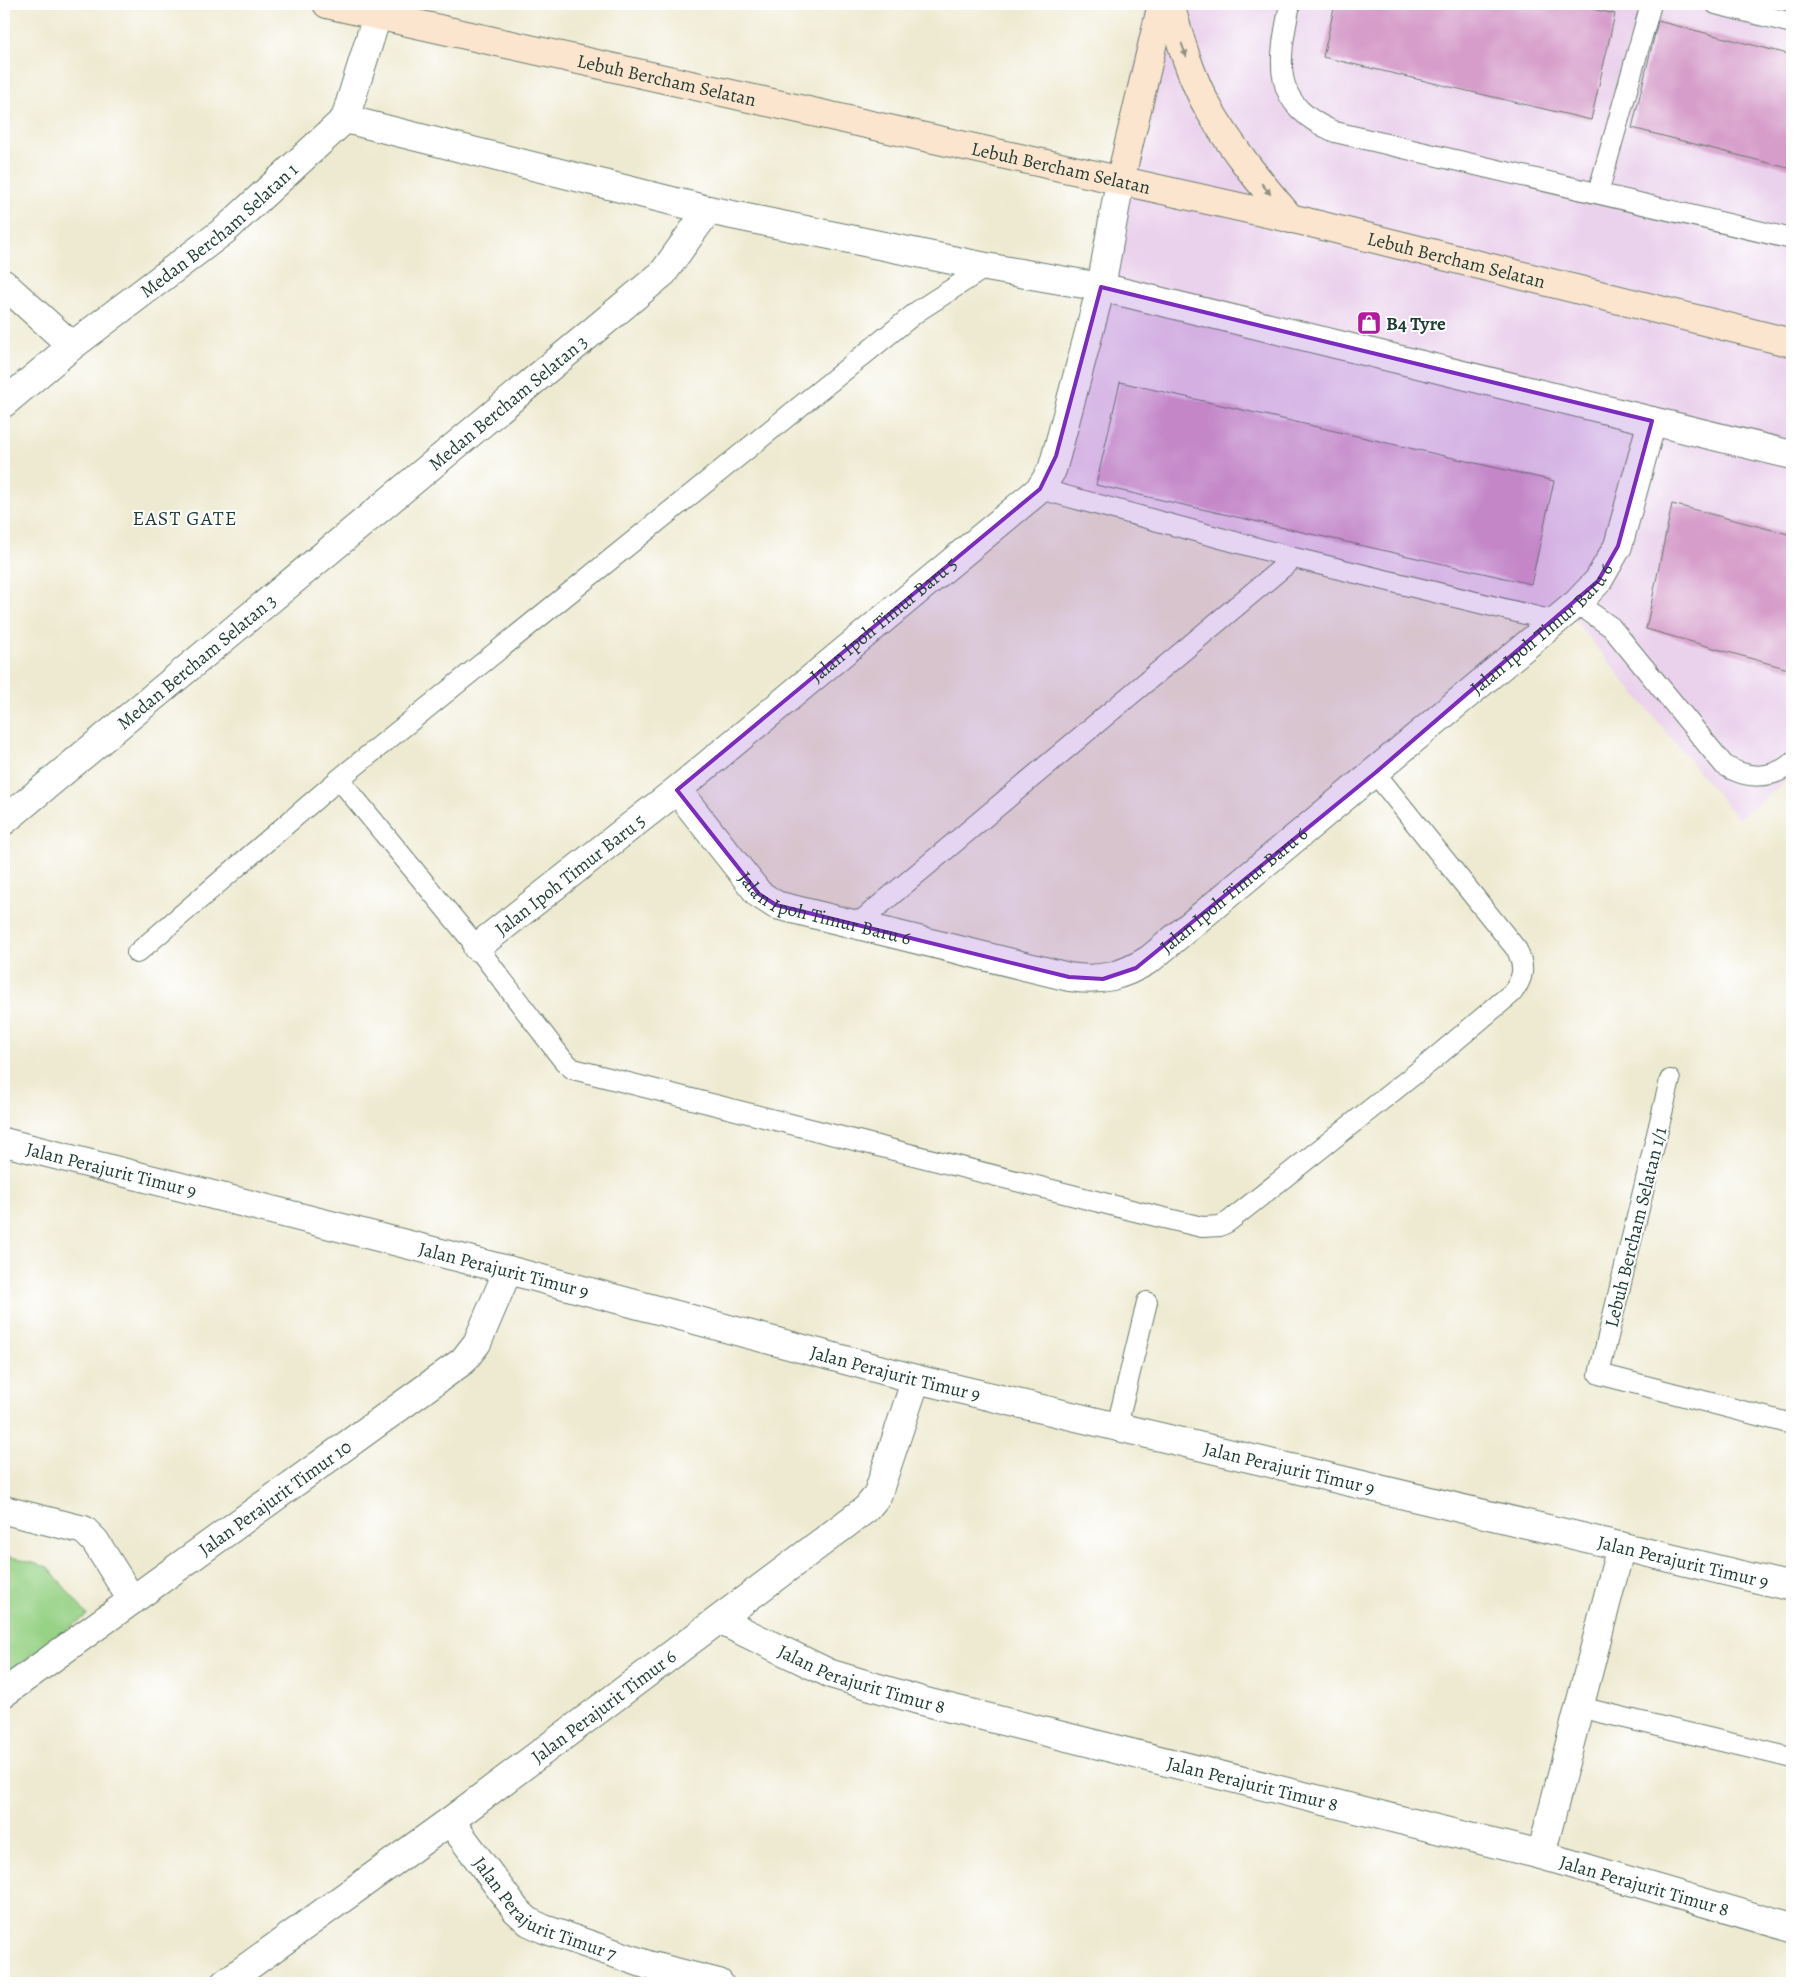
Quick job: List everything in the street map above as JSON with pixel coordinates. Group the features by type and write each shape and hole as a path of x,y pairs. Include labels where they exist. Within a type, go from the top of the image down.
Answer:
{"street":[{"name":"Lebuh Bercham Selatan","path":"327,4 1290,219 1792,343"},
{"path":"1120,180 1162,4"},
{"path":"1170,4 1183,50 1209,110 1245,165 1290,219"},
{"name":"Medan Bercham Selatan 1","path":"4,403 72,346 225,230 345,119 377,16"},
{"path":"345,119 708,210 986,267 1101,287 1792,455"},
{"name":"Jalan Ipoh Timur Baru 5","path":"477,947 677,790 1040,489 1052,470 1101,287 1120,180"},
{"name":"Medan Bercham Selatan 3","path":"4,821 663,273 708,210"},
{"path":"4,284 72,346"},
{"name":"Jalan Ipoh Timur Baru 6","path":"677,790 764,899 776,905 1069,977 1103,979 1120,975 1150,959 1577,603 1598,581 1618,546 1652,421"},
{"name":"Jalan Perajurit Timur 9","path":"4,1142 508,1270 916,1379 1792,1587"},
{"name":"Jalan Perajurit Timur 10","path":"4,1693 462,1361 477,1344 508,1270"},
{"name":"Jalan Perajurit Timur 6","path":"225,1983 450,1821 872,1503 880,1488 916,1379"},
{"path":"4,1510 84,1530 95,1541 132,1600"},
{"path":"1541,1855 1621,1546"},
{"name":"Jalan Perajurit Timur 8","path":"719,1620 831,1674 922,1701 1541,1855 1792,1928"},
{"name":"Jalan Perajurit Timur 7","path":"450,1821 516,1910 529,1922 645,1974 719,1983"}],"lane":[{"path":"1290,4 1281,47 1280,69 1286,90 1298,109 1315,124 1335,132 1792,238"},
{"path":"1598,193 1651,4"},
{"path":"1716,4 1792,23"},
{"path":"137,953 339,779 918,311 986,267"},
{"path":"1040,489 1294,558 1554,621"},
{"path":"856,925 1294,558"},
{"path":"1577,603 1611,627 1724,766 1735,772 1760,776 1775,773 1792,763"},
{"path":"339,779 477,947 563,1060 574,1069 1202,1227 1220,1226 1430,1062 1512,993 1520,984 1524,972 1522,960 1517,950 1375,773"},
{"name":"Lebuh Bercham Selatan 1/1","path":"1670,1080 1599,1374 1792,1424"},
{"path":"1117,1426 1147,1302"},
{"path":"1579,1707 1792,1758"}],"highlighted area":[{"path":"1101,287 1652,421 1618,546 1598,581 1375,773 1136,968 1103,979 1069,977 776,905 759,894 677,790 1040,489 1056,456"}],"shaded area":[{"path":"1146,4 1792,4 1792,776 1738,819 1571,616 1054,490"}],"green space":[{"path":"4,1555 48,1567 87,1615 4,1676"}],"building":[{"path":"1335,4 1571,4 1615,14 1591,120 1323,57"},
{"path":"1658,21 1792,55 1792,169 1632,128"},
{"path":"1120,382 1554,481 1531,584 1096,485"},
{"path":"1672,504 1792,535 1792,670 1646,629"}],"place":[{"name":"B4 Tyre","path":"1369,323"}],"district":[{"name":"EAST GATE","path":"185,518"}]}
